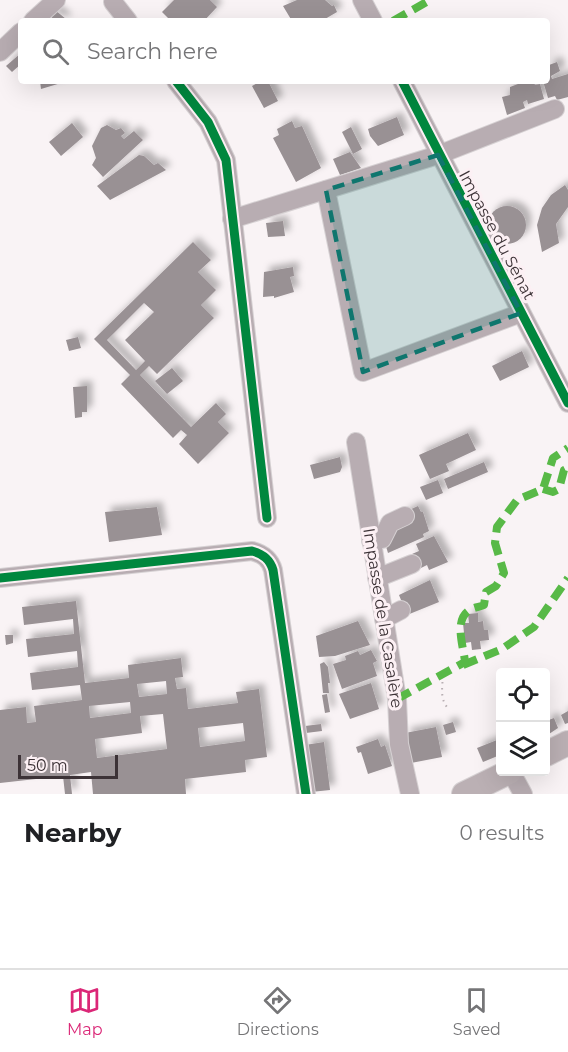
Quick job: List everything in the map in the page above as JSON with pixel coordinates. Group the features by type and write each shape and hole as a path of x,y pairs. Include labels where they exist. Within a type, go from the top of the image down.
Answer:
{"main road":[{"path":"550,752 568,743"},
{"path":"464,794 500,776"}],"street":[{"path":"36,18 56,0"},
{"path":"362,0 371,18"},
{"path":"113,2 126,18"},
{"path":"0,52 18,35"},
{"path":"178,84 208,122 226,160 267,518"},
{"name":"Impasse du Sénat","path":"403,84 438,155 568,403"},
{"path":"232,219 438,155 555,109"},
{"path":"326,190 363,372 521,313"},
{"name":"Impasse de la Casalère","path":"356,442 397,699 399,744 410,794"},
{"path":"370,541 382,539 390,523 405,516"},
{"path":"0,578 252,551 260,553 271,563 273,570 306,794"},
{"path":"377,578 412,564"},
{"path":"384,619 401,609"},
{"path":"513,776 523,794"}],"path":[{"path":"442,676 444,705 449,709"}],"highlighted area":[{"path":"438,155 521,313 363,372 326,190"}],"building":[{"path":"174,0 210,0 217,7 207,18 168,18 162,12"},
{"path":"297,0 325,0 332,6 334,5 337,12 327,18 290,18 283,6"},
{"path":"55,10 65,18 52,18 50,16"},
{"path":"18,56 18,67 12,72 6,66"},
{"path":"557,62 560,71 551,76 552,79 568,74 568,97 557,100 555,96 548,98 544,84 550,84 550,65"},
{"path":"40,84 58,84 41,89"},
{"path":"270,84 278,101 264,108 252,86"},
{"path":"518,84 540,84 544,99 528,104 527,100 523,102 525,108 507,115 502,97 510,95 510,87"},
{"path":"397,117 404,135 378,146 370,136 368,129"},
{"path":"292,121 295,128 302,126 321,168 296,182 273,138 279,135 277,129"},
{"path":"72,123 83,137 61,156 49,142"},
{"path":"107,125 116,130 121,128 125,133 121,136 124,139 134,131 143,140 103,177 92,165 96,158 92,146 101,128"},
{"path":"351,127 362,149 353,154 342,132"},
{"path":"350,152 361,168 340,175 333,159"},
{"path":"139,155 144,156 154,165 158,163 166,170 110,200 97,186"},
{"path":"565,185 568,190 568,207 556,224 559,243 542,252 537,225 542,208 551,195"},
{"path":"507,206 514,207 520,212 525,218 525,232 520,238 514,243 507,244 500,243 494,238 489,232 488,225 489,218 494,212 500,207"},
{"path":"283,221 285,236 268,237 266,223"},
{"path":"193,242 211,260 198,272 216,290 201,305 214,318 157,374 149,366 140,375 191,427 216,403 226,414 218,422 229,433 198,464 179,444 187,435 181,430 173,438 121,384 130,375 94,339","holes":["144,303 154,312 125,340 145,361 136,370 107,340"]},
{"path":"293,267 294,276 290,277 294,292 274,298 274,296 263,297 264,272"},
{"path":"78,337 81,348 69,351 66,340"},
{"path":"522,351 529,367 500,381 492,366"},
{"path":"172,368 183,381 167,394 155,381"},
{"path":"87,386 87,412 82,412 82,417 75,418 73,387"},
{"path":"468,433 476,450 446,464 449,471 430,479 419,455"},
{"path":"340,457 342,467 340,472 314,479 310,465"},
{"path":"484,462 488,472 448,489 444,479"},
{"path":"438,480 443,493 426,500 420,487"},
{"path":"418,506 423,512 429,531 423,534 424,537 388,553 384,540 405,512"},
{"path":"157,507 162,535 109,542 105,512"},
{"path":"434,536 448,562 429,570 427,565 419,569 412,554 419,551 416,544"},
{"path":"430,580 439,602 407,615 399,595"},
{"path":"76,601 85,683 129,678 128,665 181,658 183,677 175,678 177,689 186,688 188,709 238,703 236,692 259,689 267,757 245,760 246,772 185,779 186,794 93,794 91,772 70,775 72,794 65,794 63,776 0,783 0,710 26,707 27,723 36,722 34,706 82,700 80,685 32,690 30,673 78,667 77,651 28,657 26,639 74,634 73,619 24,625 22,607","holes":["166,681 167,694 139,697 137,684","130,702 131,713 90,718 89,706","163,714 167,749 97,758 95,739 142,733 140,716","243,723 245,741 200,747 198,728"]},
{"path":"478,613 478,622 483,621 484,630 488,630 489,640 480,641 481,649 472,650 471,642 465,643 463,623 469,623 468,614"},
{"path":"358,621 370,645 335,656 319,657 316,636"},
{"path":"5,635 13,635 13,643 6,645"},
{"path":"371,650 377,661 373,663 377,676 342,689 333,664 346,660 345,656 358,651 360,655"},
{"path":"324,662 328,667 329,693 323,693 320,664"},
{"path":"371,683 379,709 350,719 339,694"},
{"path":"327,694 330,712 325,713 322,695"},
{"path":"568,711 568,723 565,724 561,715"},
{"path":"554,718 558,728 550,733 550,722"},
{"path":"453,722 456,732 446,735 443,725"},
{"path":"321,724 322,731 306,733 305,726"},
{"path":"436,727 442,757 411,763 405,733"},
{"path":"378,739 381,747 385,745 392,766 368,774 361,752 358,753 356,747"},
{"path":"496,740 496,757 483,762 477,748"},
{"path":"324,742 330,790 311,792 305,745"}],"marked path":[{"path":"398,18 430,0"},
{"path":"397,699 465,662 461,634 462,620 470,610 484,605 486,592 496,586 504,573 495,543 497,527 517,500 543,489 553,458 568,448"},
{"path":"543,489 553,492 559,489 564,470 568,468"},
{"path":"463,665 502,649 534,627 568,578"}],"cycle path":[{"path":"178,84 208,122 226,160 267,518"},
{"path":"404,84 568,403"},
{"path":"0,578 252,551 263,555 273,570 306,794"}]}
